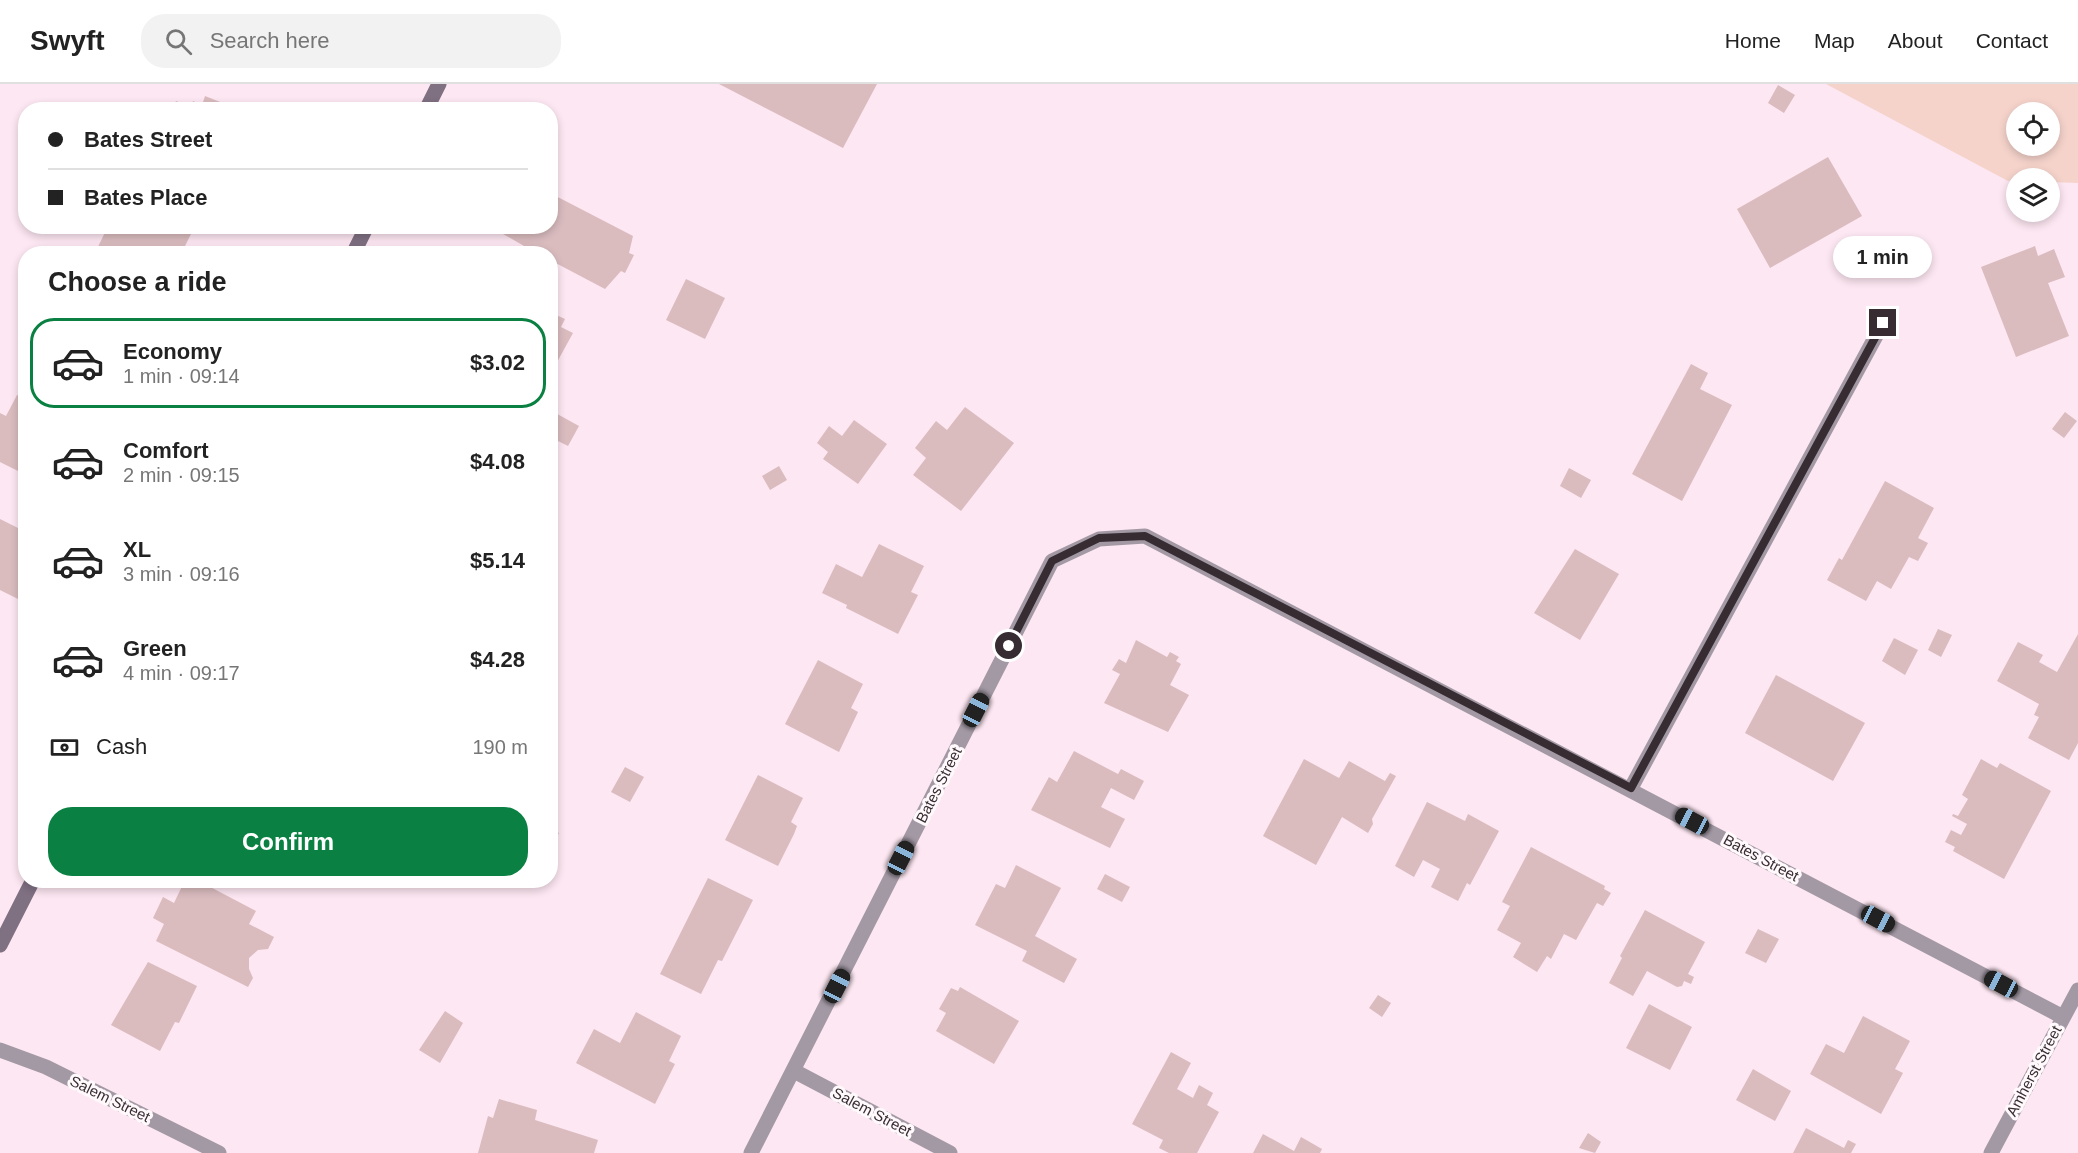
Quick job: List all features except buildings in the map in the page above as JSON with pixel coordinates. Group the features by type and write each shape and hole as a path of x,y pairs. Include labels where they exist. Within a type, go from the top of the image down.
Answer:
{"main road":[{"path":"430,102 439,84"},
{"path":"0,945 29,888"}],"street":[{"path":"1631,788 1883,323"},
{"name":"Bates Street","path":"752,1153 1052,561 1099,538 1145,536 1631,788 2063,1017"},
{"name":"Amherst Street","path":"1990,1153 2078,990"},
{"name":"Salem Street","path":"0,1050 45,1067 219,1153"},
{"name":"Salem Street","path":"794,1071 950,1153"}],"shaded area":[{"path":"1826,84 2078,84 2078,183 2060,182 2060,168 2006,168 2006,180"}],"route":[{"path":"1009,646 1052,561 1099,538 1145,536 1631,788 1883,323"}]}
